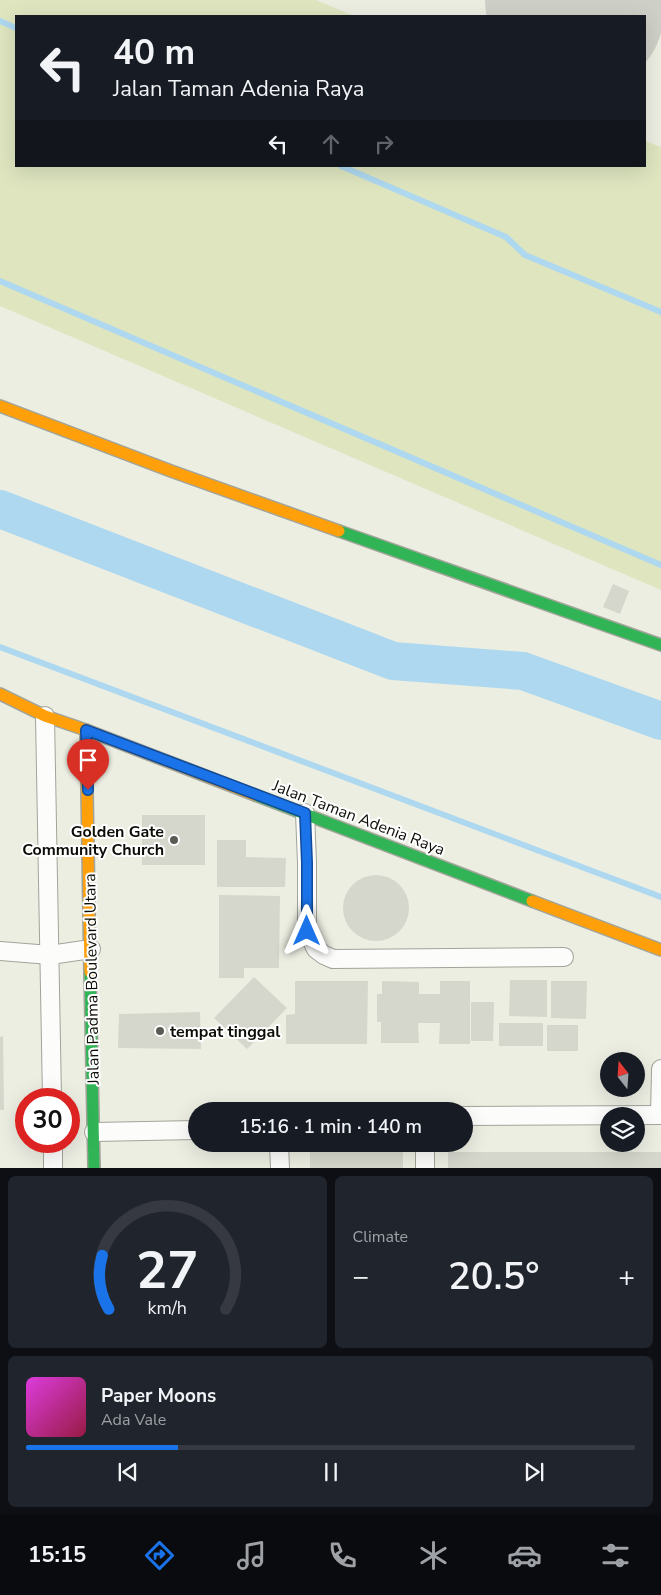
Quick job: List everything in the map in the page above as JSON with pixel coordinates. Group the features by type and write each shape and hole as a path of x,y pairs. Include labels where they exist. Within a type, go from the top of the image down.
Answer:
{"street":[{"path":"0,406 171,471 661,645"},
{"name":"Jalan Taman Adenia Raya","path":"0,694 45,716 305,813 661,950"},
{"path":"45,716 52,1088"},
{"name":"Jalan Padma Boulevard Utara","path":"86,730 94,1168"},
{"path":"305,813 307,931 316,949 324,955 333,959 564,957"},
{"path":"0,951 50,955 91,949"},
{"path":"473,1116 660,1115 661,1069"},
{"path":"94,1132 188,1130"},
{"path":"279,1152 280,1168"},
{"path":"425,1152 425,1168"},
{"path":"53,1153 53,1168"}],"green space":[{"path":"0,0 316,0 352,15 15,15 15,167 646,167 646,141 661,147 661,590 0,306"}],"building":[{"path":"613,584 629,591 620,614 603,607"},
{"name":"Golden Gate Community Church","path":"142,815 205,815 205,865 142,865"},
{"path":"217,840 246,840 246,857 286,858 285,887 217,887"},
{"path":"376,875 389,878 399,885 406,895 409,908 406,921 399,931 389,938 376,941 363,938 353,931 346,921 343,908 346,895 353,885 363,878"},
{"path":"219,895 280,896 279,968 244,968 244,978 219,978"},
{"path":"254,977 287,1008 247,1049 214,1018"},
{"path":"510,980 547,980 547,1017 509,1016"},
{"path":"295,981 368,981 367,1044 286,1044 286,1015 295,1014"},
{"path":"382,981 419,982 419,994 440,994 440,981 470,981 470,1044 439,1044 440,1023 418,1023 419,1043 381,1043 381,1022 377,1022 377,994 382,994"},
{"path":"551,981 587,981 586,1019 551,1018"},
{"path":"471,1002 494,1002 493,1041 471,1041"},
{"name":"tempat tinggal","path":"200,1012 201,1049 118,1048 119,1014"},
{"path":"499,1023 543,1023 543,1046 499,1046"},
{"path":"547,1025 578,1025 578,1051 547,1051"},
{"path":"3,1036 4,1110 0,1110 0,1037"},
{"path":"310,1152 403,1152 403,1168 310,1168"},
{"path":"448,1152 661,1152 661,1168 448,1168"}],"waterway":[{"path":"0,21 15,28"},
{"path":"343,167 506,237 525,255 661,312"},
{"path":"0,281 661,565"},
{"path":"0,509 393,661 523,671 661,721"},
{"path":"0,647 661,897"}],"runway":[{"path":"555,0 591,15"}],"traffic: fast":[{"path":"339,531 661,645"},
{"path":"255,795 532,901"},
{"path":"90,972 94,1168"}],"traffic: slow":[{"path":"0,406 171,471 339,531"},
{"path":"0,694 45,716 255,795"},
{"path":"86,730 90,972"},
{"path":"532,901 661,950"}],"place":[{"name":"Golden Gate Community Church","path":"174,840"},
{"name":"tempat tinggal","path":"160,1031"}],"route":[{"path":"88,790 86,730 305,813 307,931"}]}
